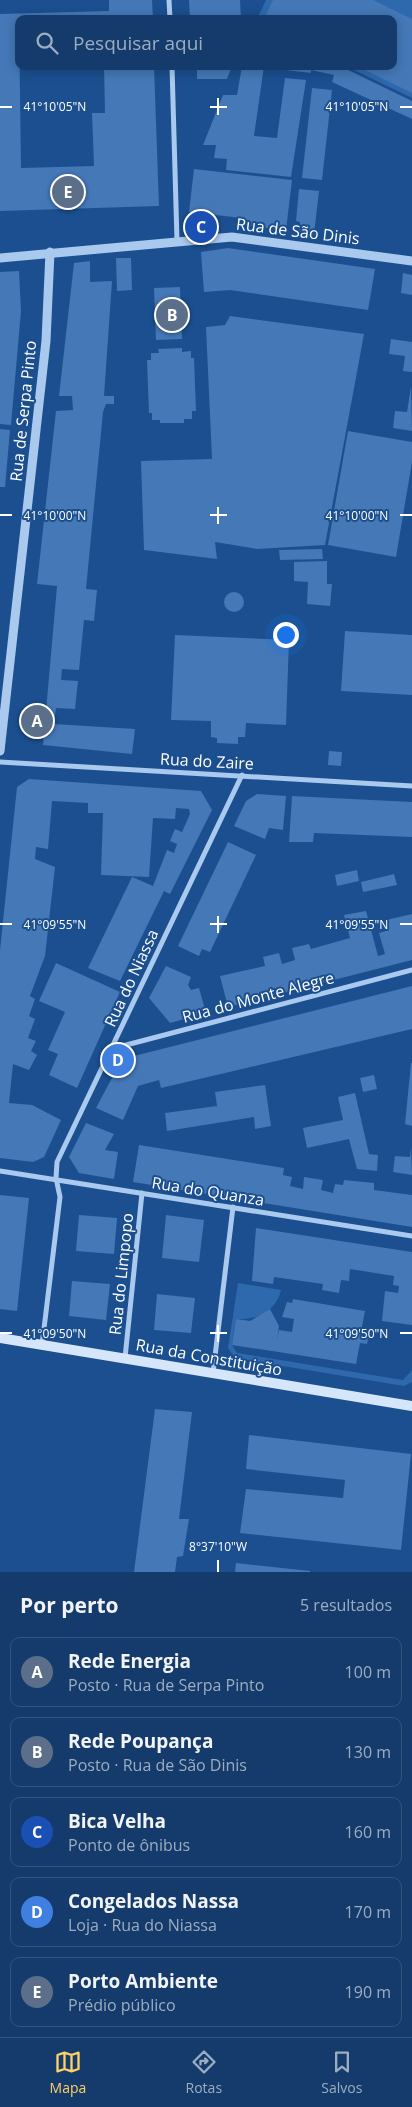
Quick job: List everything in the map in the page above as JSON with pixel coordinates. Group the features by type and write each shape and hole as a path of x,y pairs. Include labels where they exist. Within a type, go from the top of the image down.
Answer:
{"main road":[{"name":"Rua da Constituição","path":"0,1338 412,1406"}],"street":[{"path":"170,0 170,15"},
{"path":"172,70 178,241"},
{"name":"Rua de São Dinis","path":"0,258 232,237 412,261"},
{"name":"Rua de Serpa Pinto","path":"0,751 46,341 50,252"},
{"name":"Rua do Zaire","path":"0,762 412,786"},
{"name":"Rua do Niassa","path":"42,1345 60,1197 56,1178 57,1162 242,775"},
{"name":"Rua do Monte Alegre","path":"111,1048 412,970"},
{"name":"Rua do Quanza","path":"0,1170 412,1236"},
{"name":"Rua do Limpopo","path":"125,1358 142,1193"},
{"path":"212,1374 233,1207"}],"shaded area":[{"path":"266,0 412,0 412,98 354,70 397,70 397,15 259,15"},
{"path":"238,1283 281,1290 275,1304 264,1313 250,1318 236,1319 232,1345 237,1353 403,1380 412,1370 412,1382 404,1386 235,1358 228,1348"}],"building":[{"path":"109,0 152,0 153,15 15,15 15,70 20,70 21,168 94,166 92,113 105,113 104,70 154,70 159,206 0,211 0,14 109,11"},
{"path":"189,0 240,0 241,15 190,15"},
{"path":"273,0 373,0 412,19 412,93 365,70 397,70 397,15 266,15"},
{"path":"197,70 230,70 227,79 197,79"},
{"path":"241,70 263,70 254,136 277,138 285,78 306,80 291,177 226,170 227,159 214,158 216,145 203,145 223,95 237,95"},
{"path":"286,70 311,70 311,73"},
{"path":"311,70 348,70 412,101 412,119 332,82 334,75"},
{"path":"312,88 332,90 322,180 302,178"},
{"path":"194,169 292,180 286,230 241,225 242,218 189,212"},
{"path":"299,189 319,191 314,234 299,232 300,222 296,221"},
{"path":"228,248 375,269 368,310 230,290 204,292 201,252"},
{"path":"116,258 131,258 132,290 117,291"},
{"path":"90,261 90,282 112,281 104,396 114,396 114,404 106,404 103,412 86,589 97,590 94,621 84,620 79,670 62,669 61,680 78,681 75,709 56,708 54,724 135,729 132,754 43,745 57,586 37,584 56,411 73,410 72,396 59,396 74,263"},
{"path":"19,271 21,311 11,425 0,424 0,272"},
{"path":"403,273 412,275 412,295 401,293"},
{"path":"180,287 182,339 156,340 154,288"},
{"path":"230,316 364,334 325,545 257,549 215,542 217,559 144,550 141,461 212,459 206,327 225,325"},
{"path":"391,339 412,342 412,372 403,371 405,356 389,354"},
{"path":"182,348 182,352 191,351 191,358 194,358 196,411 192,411 192,419 184,419 184,423 160,423 160,420 152,420 152,413 149,413 147,360 151,360 151,353 159,353 158,349"},
{"path":"411,387 412,431 393,428 395,411 407,412"},
{"path":"0,429 10,430 5,487 0,487"},
{"path":"348,431 412,442 412,462 396,557 328,545"},
{"path":"322,549 323,559 280,560 279,550"},
{"path":"327,561 327,584 332,584 330,606 307,604 308,582 294,581 294,562"},
{"path":"234,592 241,595 244,602 241,609 234,612 227,609 224,602 227,595"},
{"path":"345,631 412,635 412,695 341,691"},
{"path":"175,635 289,640 286,725 246,723 245,737 238,737 238,744 217,743 217,738 211,737 211,721 171,720"},
{"path":"329,751 342,752 341,766 328,765"},
{"path":"29,779 201,791 212,810 170,894 164,891 120,981 88,968 132,877 153,886 167,850 174,853 177,844 170,841 175,829 182,832 190,814 189,809 176,808 175,819 153,818 149,877 101,875 103,813 88,813 88,803 52,801 48,849 36,847 35,859 55,867 45,956 30,996 35,999 29,1016 35,1019 28,1038 36,1041 31,1051 37,1055 29,1070 13,1064 9,1103 32,1105 61,1120 44,1157 33,1162 0,1158 0,950 17,787"},
{"path":"257,794 286,796 283,830 269,828 265,839 234,826 246,801"},
{"path":"292,796 412,802 412,837 314,833 313,842 289,842"},
{"path":"228,842 256,855 210,952 202,949 199,956 178,946"},
{"path":"357,870 359,881 337,886 335,875"},
{"path":"394,874 397,885 363,892 361,882"},
{"path":"366,911 378,956 385,954 379,933 389,930 386,920 412,914 412,960 228,1007 220,976 265,966 263,957 279,953 282,964 295,960 292,948 309,944 311,949 350,938 344,915"},
{"path":"56,963 120,992 77,1088 49,1075 58,1054 48,1050 65,1012 39,1001"},
{"path":"166,966 191,977 188,985 191,990 199,988 206,1013 170,1023 149,998"},
{"path":"412,986 412,1029 161,1088 159,1080 138,1086 123,1120 96,1108 122,1059"},
{"path":"412,1063 412,1126 405,1124"},
{"path":"374,1075 377,1089 363,1092 360,1078"},
{"path":"265,1085 271,1126 255,1129 254,1117 167,1131 165,1113 217,1106 215,1092"},
{"path":"355,1093 369,1154 378,1155 377,1171 357,1169 349,1139 307,1148 303,1128 343,1120 338,1097"},
{"path":"86,1123 114,1134 105,1150 118,1152 114,1179 79,1173 69,1157"},
{"path":"139,1145 284,1168 283,1175 292,1177 290,1186 303,1189 304,1177 323,1180 321,1190 333,1193 335,1184 343,1185 344,1180 374,1183 374,1190 412,1195 412,1227 133,1182"},
{"path":"411,1148 412,1175 393,1172 395,1156 410,1157"},
{"path":"0,1195 29,1198 17,1311 0,1309"},
{"path":"79,1215 117,1218 114,1254 76,1251"},
{"path":"166,1215 204,1220 199,1262 162,1258"},
{"path":"256,1228 412,1252 412,1325 382,1321 385,1291 398,1293 399,1286 393,1285 394,1276 350,1269 349,1281 341,1280 339,1293 322,1290 323,1284 274,1277 273,1284 252,1281"},
{"path":"72,1281 110,1284 106,1320 69,1316"},
{"path":"157,1294 195,1298 191,1333 154,1330"},
{"path":"293,1299 365,1311 361,1332 369,1333 368,1339 367,1344 360,1343 356,1364 232,1345 236,1319 250,1321 270,1309 279,1326 277,1340 279,1330 292,1332 294,1319 282,1317 287,1302 292,1303"},
{"path":"155,1409 192,1412 179,1519 189,1519 183,1556 177,1557 175,1572 134,1572"},
{"path":"249,1435 411,1454 401,1550 240,1533 246,1489 343,1498 345,1480 246,1469"},
{"path":"236,1563 310,1571 310,1572 235,1572"}],"place":[{"name":"Porto Ambiente","path":"68,192"},
{"name":"Bica Velha","path":"201,227"},
{"name":"Rede Poupança","path":"172,315"},
{"name":"Rede Energia","path":"37,721"},
{"name":"Congelados Nassa","path":"118,1060"}]}
